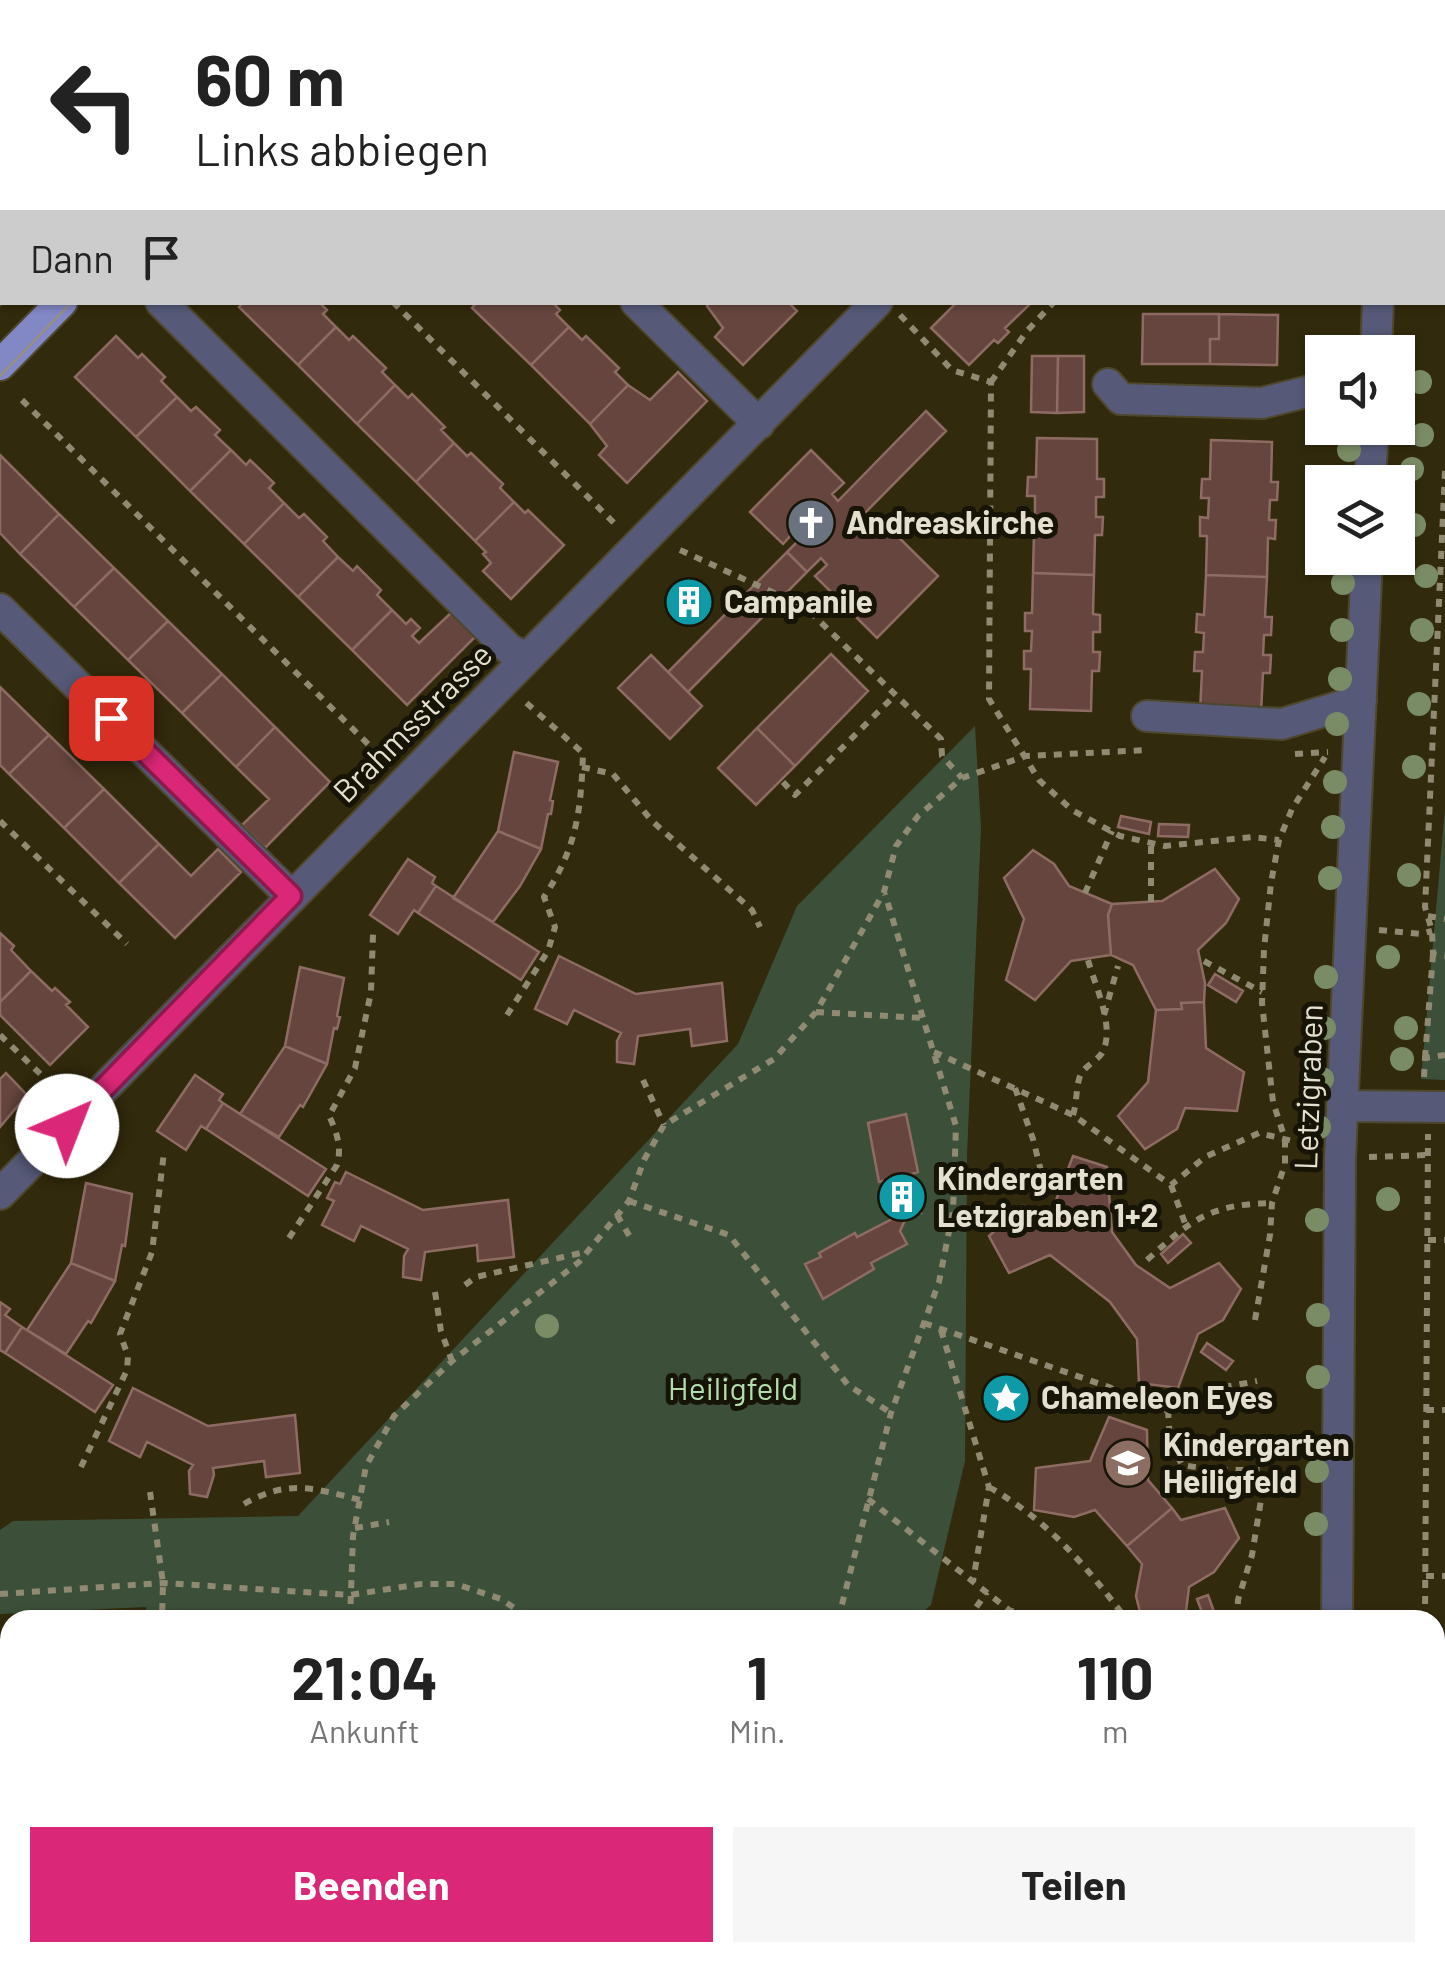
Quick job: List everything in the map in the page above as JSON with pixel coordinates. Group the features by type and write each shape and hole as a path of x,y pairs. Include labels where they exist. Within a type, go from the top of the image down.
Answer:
{"main road":[{"path":"0,366 59,305"}],"street":[{"path":"164,305 509,649 526,658"},
{"path":"639,305 759,424"},
{"path":"1377,335 1378,305"},
{"name":"Brahmsstrasse","path":"0,1194 759,424 886,306"},
{"path":"1108,384 1120,399 1262,404 1305,393"},
{"name":"Letzigraben","path":"1338,1610 1342,1106 1366,575"},
{"path":"0,609 291,896"},
{"path":"1147,716 1282,724 1360,700"},
{"path":"1342,1106 1432,1109"}],"path":[{"path":"397,305 615,524 629,510"},
{"path":"1051,305 991,382 989,699 1038,780 1072,810 1112,831 1165,846 1252,837 1279,840"},
{"path":"886,306 952,370 991,382"},
{"path":"22,400 391,767"},
{"path":"1425,1610 1428,1155 1432,1109 1425,1058 1433,954 1426,887 1445,472"},
{"path":"680,550 805,607 941,739 942,756 962,778"},
{"path":"783,782 795,795 896,695"},
{"path":"507,1015 548,951 555,927 544,897 565,865 580,808 583,753 518,696"},
{"path":"350,1610 355,1528 366,1466 394,1416 452,1361 579,1262 629,1201 644,1160 664,1125 774,1059 816,1012 884,892 896,846 918,816 962,778 1026,756 1151,750"},
{"path":"1255,1320 1272,1203 1285,1164 1285,1139 1271,1086 1262,992 1266,932 1279,840 1292,809 1329,752 1285,754"},
{"path":"582,767 614,774 652,821 752,910 760,926"},
{"path":"0,821 127,944"},
{"path":"1085,893 1112,831"},
{"path":"1150,902 1151,843"},
{"path":"840,1610 891,1413 939,1282 954,1211 956,1126 884,892"},
{"path":"1428,916 1445,919"},
{"path":"1376,930 1421,934 1432,931"},
{"path":"289,1238 337,1165 340,1154 329,1116 355,1068 371,992 372,934"},
{"path":"1433,954 1445,956"},
{"path":"1073,1114 1083,1071 1102,1052 1108,1031 1088,960"},
{"path":"1204,961 1262,992"},
{"path":"1104,1016 1118,966"},
{"path":"816,1012 923,1018"},
{"path":"0,1035 64,1097"},
{"path":"933,1052 1073,1114 1170,1184 1186,1226"},
{"path":"1425,1058 1445,1055"},
{"path":"643,1080 664,1125"},
{"path":"1014,1086 1044,1183"},
{"path":"1170,1184 1205,1157 1259,1133 1312,1146"},
{"path":"81,1467 127,1370 128,1356 120,1334 152,1252 164,1152"},
{"path":"1368,1157 1428,1155"},
{"path":"629,1201 728,1235 848,1385 891,1413"},
{"path":"1147,1260 1204,1214 1242,1204 1272,1203"},
{"path":"617,1215 634,1242"},
{"path":"1428,1240 1445,1240"},
{"path":"465,1285 476,1277 586,1252"},
{"path":"435,1292 440,1331 452,1361"},
{"path":"924,1323 1109,1386 1152,1408 1168,1410 1220,1388 1258,1381"},
{"path":"940,1328 989,1487 973,1581"},
{"path":"1168,1410 1170,1442 1182,1465 1260,1470"},
{"path":"1426,1410 1445,1410"},
{"path":"244,1504 265,1492 304,1486 360,1500"},
{"path":"989,1487 1027,1509 1078,1556 1119,1610"},
{"path":"150,1492 163,1583 162,1610"},
{"path":"868,1499 1009,1610"},
{"path":"1238,1610 1261,1500"},
{"path":"355,1528 389,1522"},
{"path":"1426,1576 1445,1576"},
{"path":"0,1594 163,1583 350,1595 422,1584 456,1584 501,1599 517,1610"},
{"path":"974,1610 986,1592"}],"green space":[{"name":"Heiligfeld","path":"975,726 981,828 967,1155 965,1461 931,1605 925,1610 0,1610 0,1530 13,1521 298,1516 738,1044 797,906"},
{"path":"1445,808 1445,1080 1421,1079"}],"building":[{"path":"322,305 327,310 323,314 336,327 298,365 239,307"},
{"path":"555,305 560,310 556,314 569,327 531,365 472,308"},
{"path":"791,305 797,311 743,365 715,337 723,328 707,306"},
{"path":"954,305 1029,305 1005,328 1009,332 998,343 994,340 969,365 931,328"},
{"path":"1143,314 1219,314 1219,339 1210,339 1210,364 1142,364"},
{"path":"1219,314 1278,315 1277,365 1210,364 1210,339 1219,339"},
{"path":"336,327 349,340 353,336 386,368 382,372 395,385 357,424 298,365"},
{"path":"569,327 582,340 586,336 619,368 615,372 628,385 590,424 531,365"},
{"path":"116,336 165,377 161,381 177,397 136,437 75,377"},
{"path":"1032,356 1058,356 1057,413 1031,412"},
{"path":"1058,356 1084,356 1084,412 1057,413"},
{"path":"678,372 707,401 627,483 599,455 607,446 590,424 628,385 650,400"},
{"path":"395,385 408,398 412,394 445,427 441,430 454,443 416,482 357,424"},
{"path":"177,397 191,411 196,407 220,430 215,435 231,450 190,491 136,437"},
{"name":"Andreaskirche","path":"926,411 946,431 858,520 864,527 876,515 938,576 877,638 815,576 827,565 821,558 807,572 787,552 801,538 794,532 783,544 750,512 811,450 844,483 832,494 838,501"},
{"path":"1037,438 1097,439 1097,479 1104,479 1104,497 1096,497 1096,517 1103,517 1102,535 1095,535 1094,575 1033,573 1034,534 1026,534 1027,516 1035,516 1035,496 1027,496 1028,477 1036,477"},
{"path":"1211,440 1272,442 1271,482 1278,482 1277,500 1270,500 1269,520 1276,520 1275,539 1268,538 1267,577 1206,575 1207,536 1200,536 1200,517 1208,518 1209,498 1201,498 1202,479 1210,479"},
{"path":"454,443 467,456 471,453 503,484 500,488 514,502 475,541 416,482"},
{"path":"231,450 246,465 250,460 274,483 269,488 284,503 244,544 190,491"},
{"path":"0,455 59,514 20,554 0,533"},
{"path":"514,502 525,513 528,510 564,545 511,599 483,571 491,563 475,541"},
{"path":"284,503 299,518 304,514 327,537 323,541 338,557 298,597 244,544"},
{"path":"59,514 114,568 74,607 20,554"},
{"path":"787,552 807,572 688,692 668,672"},
{"path":"338,557 353,571 357,566 381,590 377,595 392,610 352,650 298,597"},
{"path":"114,568 168,621 128,660 74,607"},
{"path":"1033,573 1094,575 1093,614 1100,615 1100,632 1093,632 1093,652 1100,652 1099,671 1092,671 1091,711 1030,709 1031,669 1024,669 1024,651 1031,651 1032,631 1025,631 1025,613 1032,613"},
{"path":"1206,575 1267,577 1265,617 1272,617 1271,635 1264,635 1263,655 1271,655 1270,673 1263,673 1261,713 1200,711 1202,671 1194,671 1195,652 1203,652 1204,633 1196,632 1197,614 1204,615"},
{"name":"Campanile","path":"688,587 704,602 689,618 673,602"},
{"path":"392,610 406,624 411,619 420,628 412,636 419,643 453,611 477,635 407,705 352,650"},
{"path":"168,621 222,674 182,713 128,660"},
{"path":"831,654 868,691 795,766 757,728"},
{"path":"651,655 702,706 670,739 618,688"},
{"path":"222,674 275,727 236,767 182,713"},
{"path":"0,687 49,735 9,774 0,765"},
{"path":"275,727 330,782 265,848 242,825 269,799 236,767"},
{"path":"757,728 795,766 756,805 718,768"},
{"path":"49,735 104,789 64,828 9,774"},
{"path":"514,752 558,762 551,814 541,849 498,831"},
{"path":"104,789 159,844 119,883 64,828"},
{"path":"1121,816 1151,822 1149,834 1118,827"},
{"path":"1159,824 1189,825 1188,837 1158,836"},
{"path":"498,831 541,849 493,922 453,898"},
{"path":"159,844 191,876 218,849 241,872 175,938 119,883"},
{"path":"1033,850 1054,864 1069,886 1112,904 1108,915 1111,955 1071,961 1035,1000 1006,980 1024,919 1004,878"},
{"path":"408,859 435,877 432,883 436,886 398,934 370,915"},
{"path":"1215,869 1239,899 1226,923 1198,950 1205,983 1204,1002 1181,1003 1182,1009 1156,1010 1133,965 1111,955 1108,915 1112,904 1162,901"},
{"path":"436,886 539,952 521,980 418,913"},
{"path":"0,933 31,971 0,1002"},
{"path":"559,956 636,994 722,983 727,1041 692,1046 690,1029 638,1036 634,1064 617,1062 621,1033 574,1010 567,1024 535,1009"},
{"path":"300,967 344,978 337,1016 340,1017 327,1064 285,1046"},
{"path":"31,971 70,1002 66,1005 88,1027 50,1065 0,1015 0,1002"},
{"path":"1215,974 1243,991 1236,1002 1208,985"},
{"path":"1204,1002 1206,1048 1244,1072 1237,1111 1185,1108 1177,1129 1145,1149 1118,1116 1148,1082 1156,1010 1182,1009 1181,1003"},
{"path":"285,1046 327,1064 303,1107 300,1105 279,1137 240,1114"},
{"path":"6,1073 27,1095 0,1127 0,1079"},
{"path":"195,1075 223,1094 219,1100 223,1103 206,1129 201,1126 186,1150 157,1131"},
{"path":"223,1103 326,1169 308,1196 206,1129"},
{"name":"Kindergarten Letzigraben 1+2","path":"906,1114 918,1172 912,1174 921,1213 907,1216 900,1231 907,1244 871,1263 874,1269 823,1299 805,1264 855,1233 857,1237 892,1219 883,1181 879,1182 868,1123"},
{"path":"1073,1156 1107,1167 1112,1232 1136,1265 1170,1288 1219,1263 1241,1289 1223,1320 1198,1334 1178,1388 1139,1383 1137,1339 1110,1302 1050,1255 1009,1273 989,1236 1022,1206 1053,1208"},
{"path":"346,1172 423,1210 508,1200 514,1257 478,1261 477,1245 425,1252 421,1280 403,1277 408,1249 361,1226 354,1241 322,1225 334,1201 327,1198"},
{"path":"86,1183 132,1194 125,1246 122,1245 115,1281 71,1263"},
{"path":"1183,1234 1191,1243 1168,1263 1161,1254"},
{"path":"71,1263 115,1281 91,1323 88,1321 66,1354 27,1330"},
{"path":"0,1302 10,1309 5,1315 22,1327 5,1353 0,1350"},
{"path":"22,1327 113,1385 95,1412 5,1353"},
{"path":"1207,1343 1233,1361 1226,1370 1201,1352"},
{"path":"133,1388 208,1426 295,1415 300,1473 266,1477 264,1461 213,1468 207,1497 190,1494 189,1471 193,1465 147,1442 140,1457 109,1441"},
{"path":"1109,1417 1147,1430 1148,1480 1172,1508 1127,1546 1095,1510 1074,1517 1034,1510 1036,1468 1090,1461"},
{"path":"1187,1443 1221,1448 1219,1459 1186,1454"},
{"path":"1172,1508 1181,1520 1225,1508 1239,1538 1214,1572 1189,1587 1186,1610 1140,1610 1136,1596 1142,1564 1127,1546"},
{"path":"1208,1595 1213,1610 1201,1610 1197,1599"}],"tram line":[{"path":"0,376 69,305"}],"place":[{"name":"Andreaskirche","path":"811,523"},
{"name":"Campanile","path":"689,602"},
{"name":"Kindergarten Letzigraben 1+2","path":"902,1197"},
{"name":"Chameleon Eyes","path":"1006,1398"},
{"name":"Kindergarten Heiligfeld","path":"1128,1463"}],"route":[{"path":"67,1126 291,896 111,718"}]}
